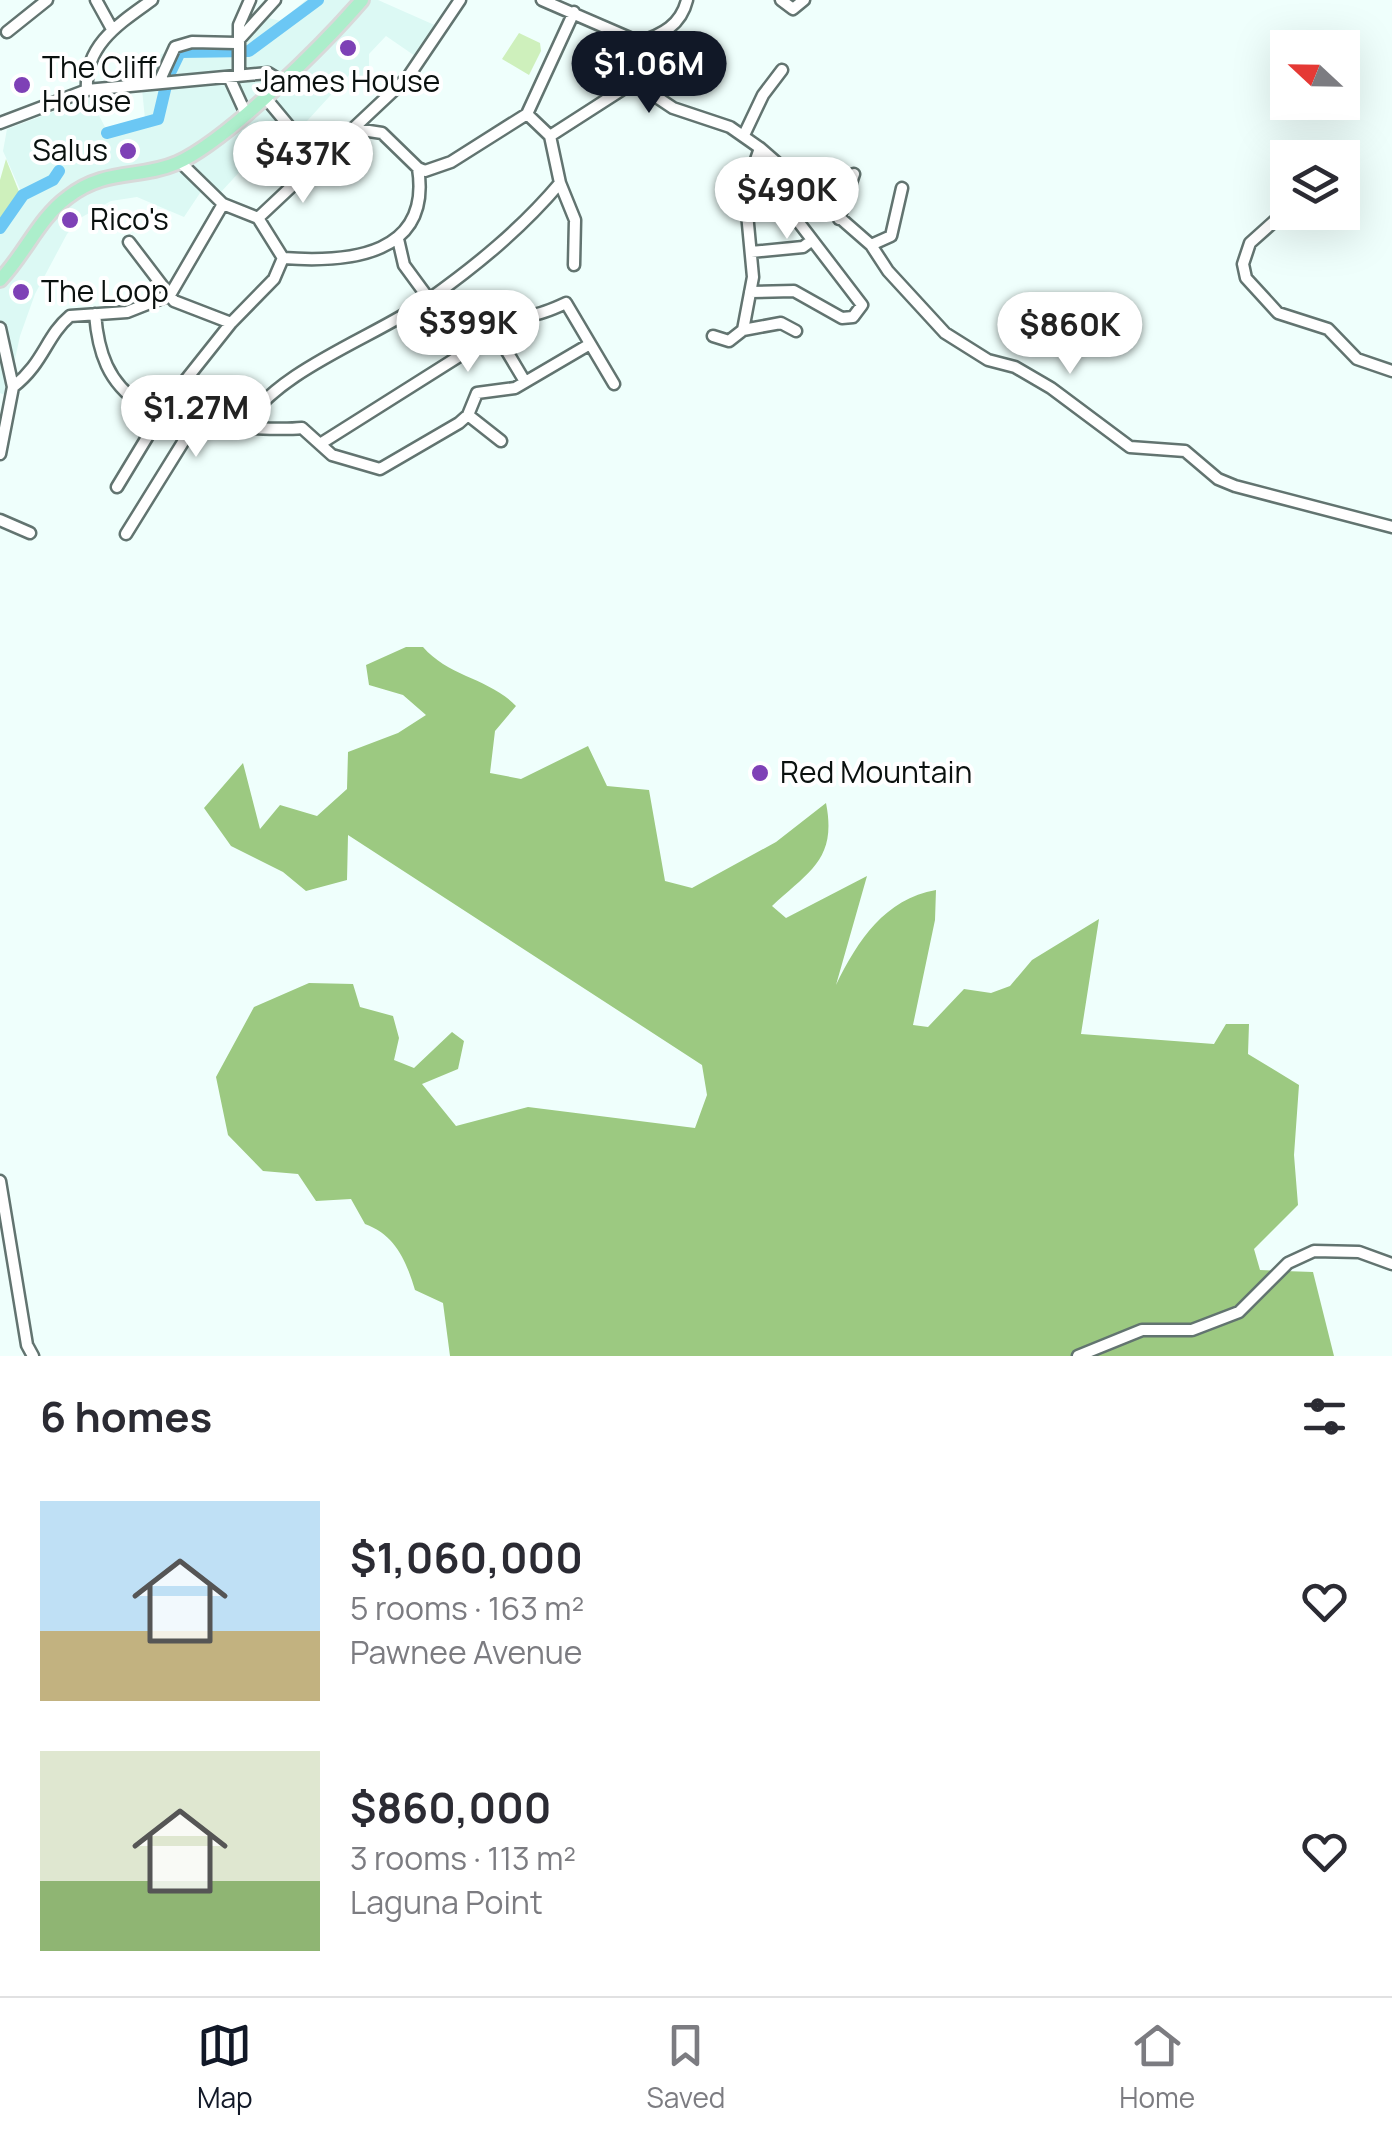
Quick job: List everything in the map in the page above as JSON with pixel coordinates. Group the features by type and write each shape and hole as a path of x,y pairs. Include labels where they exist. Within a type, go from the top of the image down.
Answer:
{"main road":[{"path":"0,294 0,281 48,216 70,195 111,174 180,162 281,81 362,0"}],"street":[{"path":"8,32 47,0"},
{"path":"96,0 112,29"},
{"path":"86,90 92,55 112,29 152,0"},
{"path":"245,112 234,76 250,0"},
{"path":"238,49 276,0"},
{"path":"258,218 380,108 418,66 460,0"},
{"path":"542,0 639,42 666,31 678,20 686,0"},
{"path":"781,0 793,9 804,0"},
{"path":"356,128 382,133 425,171 451,162 526,114 574,12"},
{"path":"166,81 175,47 192,42 238,49"},
{"path":"634,82 639,42"},
{"path":"744,136 763,96 782,70"},
{"path":"0,123 86,90 268,73 281,81"},
{"path":"634,82 673,108 744,136 871,246 888,272 945,333 988,360 1015,367 1051,388 1130,447 1185,451 1218,480 1392,527"},
{"path":"550,136 634,82"},
{"path":"264,96 318,162"},
{"path":"380,108 382,133"},
{"path":"526,114 550,136 560,183 575,220 574,265"},
{"path":"744,330 751,252 745,208 750,172 760,148"},
{"path":"180,162 223,204 258,218 283,258"},
{"path":"283,258 356,256 398,239 419,205 418,168"},
{"path":"750,172 774,190 862,305 853,318 842,318 794,290 750,292"},
{"path":"839,218 854,174"},
{"path":"244,426 252,412 288,384 428,300 510,238 560,183"},
{"path":"871,246 890,236 902,188"},
{"path":"13,387 43,358 66,319 127,312 170,295 223,204"},
{"path":"745,208 786,206"},
{"path":"1270,221 1250,242 1243,264 1254,290 1278,313 1328,329 1358,359 1392,372"},
{"path":"398,239 404,265 428,300"},
{"path":"751,252 803,247 811,241"},
{"path":"129,242 170,295 194,311 231,323"},
{"path":"117,487 169,400 231,323 274,279 283,258"},
{"path":"428,300 472,302 514,317 542,314 566,303 614,384"},
{"path":"95,314 103,360 119,387 142,404 169,400"},
{"path":"320,444 496,333 514,317"},
{"path":"713,336 729,341 744,330 781,323 796,331"},
{"path":"0,328 13,387 0,454"},
{"path":"496,333 524,380"},
{"path":"184,382 198,412 218,428 244,426 272,432 302,428 338,459 374,470 406,457 468,415 477,393 515,388 590,344"},
{"path":"126,534 191,434 198,412"},
{"path":"468,415 501,441"},
{"path":"0,520 30,532"},
{"path":"0,1180 26,1341 33,1356"},
{"path":"1078,1356 1142,1330 1192,1330 1238,1312 1288,1264 1314,1250 1360,1252 1392,1264"}],"shaded area":[{"path":"306,0 378,0 439,27 418,58 386,36 369,54 369,73 362,80 350,74 307,121 244,167 221,192 200,193 184,217 137,197 111,201 82,217 67,234 35,294 20,336 7,396 0,393 0,228 22,194 3,151 7,129 90,98 106,129 145,119 142,89 145,74 153,72 152,59 180,45 229,45 264,17 281,21"}],"green space":[{"path":"519,33 540,43 541,51 529,75 502,59"},
{"path":"6,159 20,194 0,224 0,180"},
{"path":"406,647 423,647 445,665 494,689 516,706 495,731 490,773 521,779 588,746 607,786 649,790 665,881 692,888 776,842 826,803 828,838 824,851 809,873 772,906 786,918 867,876 836,985 875,924 902,902 936,890 935,920 913,1025 928,1027 964,989 991,993 1010,986 1032,960 1099,919 1081,1034 1214,1044 1226,1024 1249,1024 1248,1054 1299,1085 1294,1155 1298,1205 1254,1249 1260,1270 1313,1272 1334,1356 450,1356 443,1303 415,1290 398,1250 384,1235 365,1224 351,1199 316,1201 298,1174 263,1171 228,1135 216,1077 254,1007 309,983 353,984 360,1007 393,1016 399,1038 394,1060 414,1068 452,1032 464,1041 458,1069 422,1084 456,1126 528,1107 695,1128 707,1095 702,1065 348,835 347,880 306,891 283,872 231,846 204,808 243,763 260,829 280,805 317,816 347,789 348,752 398,733 426,715 403,695 369,685 366,665"}],"waterway":[{"path":"107,133 158,119 168,77 180,52 249,51 318,0"},
{"path":"0,228 23,195 53,180 59,171"}],"place":[{"name":"James House","path":"348,48"},
{"name":"The Cliff House","path":"22,85"},
{"name":"Salus","path":"128,151"},
{"name":"Rico's","path":"70,220"},
{"name":"The Loop","path":"21,292"},
{"name":"Red Mountain","path":"760,773"}]}
